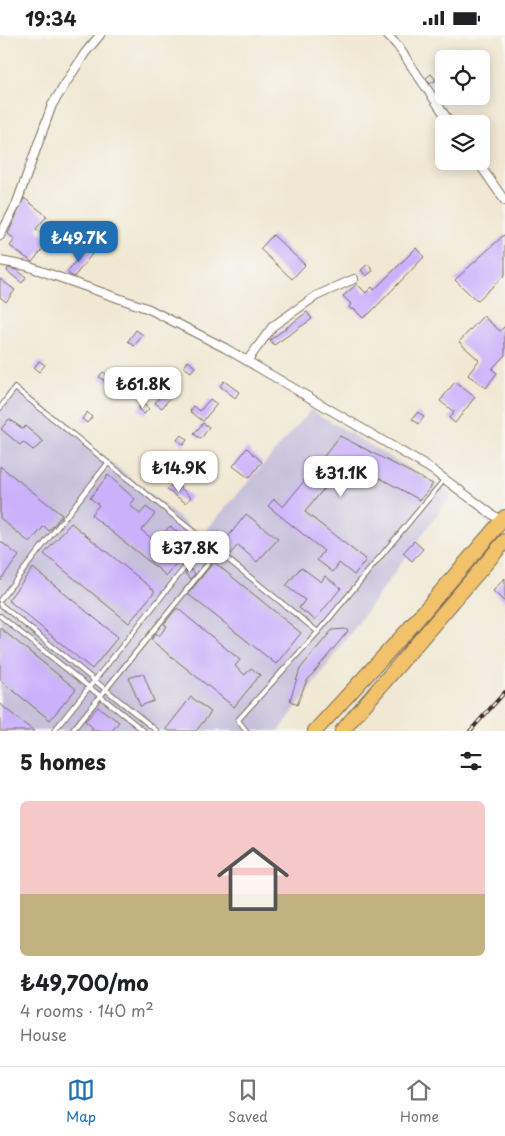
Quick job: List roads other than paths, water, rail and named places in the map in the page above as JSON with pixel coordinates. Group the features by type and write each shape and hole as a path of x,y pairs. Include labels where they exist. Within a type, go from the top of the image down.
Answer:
{"highway":[{"path":"315,731 401,637 503,519"},
{"path":"342,731 505,541"}],"street":[{"path":"0,236 16,205 52,105 85,53 100,35"},
{"path":"387,35 397,45 445,115"},
{"path":"483,170 505,201"},
{"path":"0,261 27,266 150,309 247,361 431,469 444,480 503,519"},
{"path":"247,361 273,326 316,296 354,279"}],"lane":[{"path":"0,408 15,388 219,550 318,632"},
{"path":"108,463 0,602 157,731"},
{"path":"246,731 238,721 318,632 444,480"},
{"path":"54,731 96,681 206,541"},
{"path":"72,731 219,550"},
{"path":"0,616 88,689 100,695 144,731"}],"railway":[{"path":"470,731 505,692"}]}
